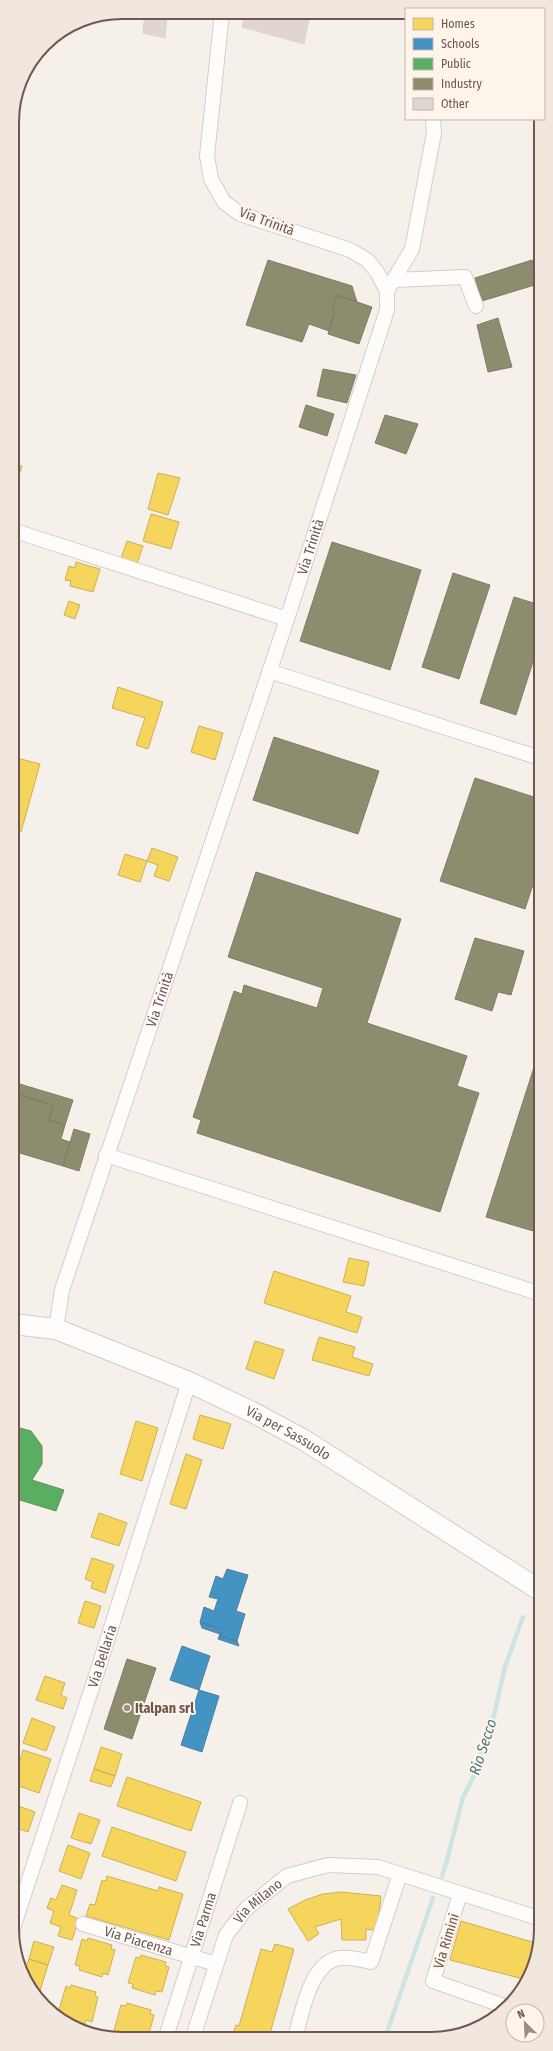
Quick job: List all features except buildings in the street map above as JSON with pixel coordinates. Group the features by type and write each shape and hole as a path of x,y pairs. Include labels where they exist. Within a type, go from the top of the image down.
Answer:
{"main road":[{"name":"Via per Sassuolo","path":"19,1325 56,1329 189,1382 254,1413 304,1440 534,1586"}],"street":[{"name":"Via Trinità","path":"221,19 207,156 211,179 224,202 240,214 350,250 367,260 390,286"},
{"name":"Via Trinità","path":"56,1329 62,1290 106,1154 287,619 387,310 390,286 412,249 434,133 433,120"},
{"path":"390,286 465,277 476,306"},
{"path":"19,532 287,619"},
{"path":"270,671 534,756"},
{"path":"106,1154 534,1292"},
{"name":"Via Bellaria","path":"19,1910 100,1663 189,1382"},
{"name":"Via Parma","path":"168,2032 240,1803"},
{"name":"Via Milano","path":"195,2032 226,1935 246,1909 287,1876 328,1865 378,1867 534,1917"},
{"path":"296,2032 313,1979 325,1964 339,1958 351,1958 371,1962 400,1874"},
{"name":"Via Rimini","path":"460,1894 433,1981 501,2005"},
{"name":"Via Piacenza","path":"83,1924 216,1964"}],"waterway":[{"name":"Rio Secco","path":"442,1876 463,1797 477,1770 483,1743 492,1724 505,1667 523,1617"},
{"name":"Rio Secco","path":"387,2032 433,1898"}],"place":[{"name":"Italpan srl","path":"127,1708"}]}
